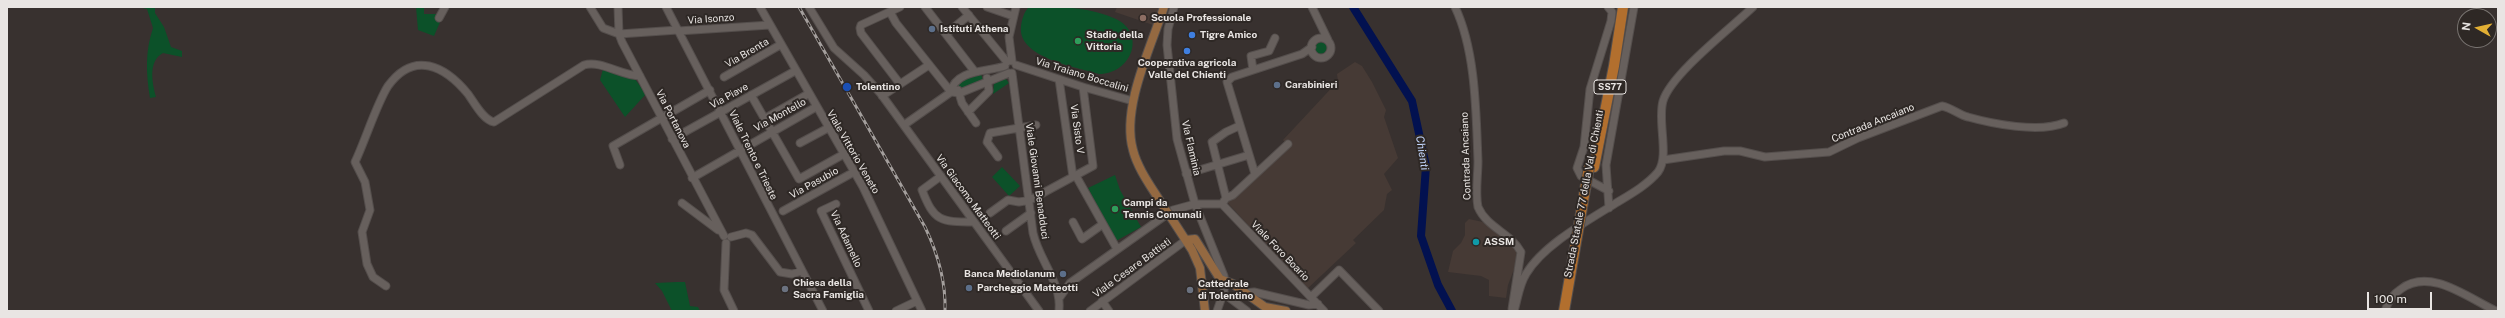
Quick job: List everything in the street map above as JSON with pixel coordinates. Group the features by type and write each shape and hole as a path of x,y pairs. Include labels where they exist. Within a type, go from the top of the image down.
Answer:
{"highway":[{"name":"Strada Statale 77 della Val di Chienti","path":"1569,311 1618,7"},
{"name":"Strada Statale 77 della Val di Chienti","path":"1564,311 1592,167 1614,66 1622,7"}],"main road":[{"path":"1164,7 1133,101 1130,126 1133,150 1163,206 1186,240 1200,268 1205,311"},
{"path":"1186,240 1195,238 1224,288 1245,293 1265,307 1286,311"}],"street":[{"path":"440,18 445,7"},
{"path":"590,7 603,28 619,34"},
{"name":"Via Portanova","path":"618,7 619,34 692,178 725,237"},
{"name":"Viale Trento e Trieste","path":"666,7 710,90 738,150 823,311"},
{"name":"Viale Vittorio Veneto","path":"760,7 780,45 854,172 922,311"},
{"name":"Via Giacomo Matteotti","path":"809,7 834,48 881,95 1039,311"},
{"path":"900,7 861,25 861,32 900,84"},
{"path":"925,7 946,34 988,82 989,90 968,112"},
{"path":"962,7 1010,65"},
{"path":"987,7 1013,16"},
{"name":"Viale Giovanni Benadduci","path":"1016,7 1008,37 1010,65 1031,213 1036,244 1059,295"},
{"name":"Via Flaminia","path":"1174,7 1168,29 1167,45 1174,121 1186,174 1224,288"},
{"path":"1302,54 1320,57 1328,54 1331,46 1321,29 1312,7"},
{"name":"Contrada Ancaiano","path":"1456,7 1465,29 1475,111 1478,207 1485,219 1515,244 1521,252 1513,292 1513,311"},
{"path":"1608,7 1612,12 1611,21 1590,89 1584,147 1577,168 1581,176 1609,191"},
{"path":"1609,208 1606,165 1634,7"},
{"path":"1513,311 1521,284 1536,261 1650,179 1661,167 1663,160 1661,118 1663,101 1669,88 1680,74 1753,7"},
{"path":"890,12 951,92 960,93 988,82 1010,65"},
{"path":"946,34 969,15"},
{"name":"Via Isonzo","path":"619,34 770,25"},
{"path":"1255,174 1227,82 1232,77 1302,54 1312,47 1318,38 1321,29"},
{"path":"1253,70 1251,56 1269,51 1276,38"},
{"path":"1318,38 1328,40"},
{"name":"Via Brenta","path":"724,77 780,45"},
{"path":"1312,47 1315,55"},
{"path":"386,286 373,277 367,264 362,232 370,210 364,182 355,162 385,93 398,75 409,69 423,65 444,70 466,92 487,119 494,122 584,65 595,64 628,75 640,76"},
{"path":"881,95 929,65"},
{"path":"904,125 951,92 955,82 962,77 1010,65"},
{"name":"Via Traiano Boccalini","path":"1010,65 1133,101"},
{"name":"Via Piave","path":"672,139 795,70"},
{"name":"Via Sisto V","path":"1061,81 1075,177"},
{"path":"955,82 960,93 962,103 976,123"},
{"path":"990,213 1009,200 1019,202 1030,200 1093,166 1083,87"},
{"path":"620,165 613,146 710,90"},
{"path":"764,119 808,94"},
{"path":"751,95 799,179 844,154"},
{"name":"Contrada Ancaiano","path":"1663,160 1724,151 1740,151 1765,157 1830,152 1858,138 1942,106 1953,109 1966,117 1993,122 2033,127 2054,127 2064,123"},
{"name":"Via Montello","path":"692,178 771,131 816,107"},
{"path":"998,157 988,145 988,134 993,131 1036,125"},
{"path":"1226,198 1212,142 1226,132 1240,126"},
{"path":"800,143 828,128"},
{"path":"1059,311 1059,295 1070,283 1173,210 1195,204 1222,204 1226,198 1233,195 1288,144"},
{"path":"1186,174 1249,155"},
{"name":"Via Pasubio","path":"783,211 854,172"},
{"path":"940,176 922,190 930,210 943,219 974,222"},
{"path":"1075,177 1117,249"},
{"path":"682,203 725,237 746,233 752,235 780,272 792,274 802,271"},
{"name":"Via Adamello","path":"836,204 821,211 869,311"},
{"name":"Viale Foro Boario","path":"1222,204 1324,311"},
{"path":"1006,231 1031,213"},
{"path":"1073,222 1082,239 1103,224"},
{"path":"725,237 724,290 734,311"},
{"name":"Viale Cesare Battisti","path":"1090,311 1186,240"},
{"path":"1311,297 1339,270 1379,311"},
{"path":"1052,279 1061,283 1070,283"},
{"path":"2385,311 2390,299 2396,292 2423,280 2453,290 2496,311"},
{"path":"1217,311 1224,288 1247,311"},
{"path":"1245,293 1254,292 1309,305 1318,304"},
{"path":"896,311 917,301"},
{"path":"1102,301 1109,311"}],"shaded area":[{"name":"Scuola Professionale","path":"1117,7 1160,7 1153,25 1115,12"},
{"path":"1355,62 1362,66 1386,110 1384,117 1398,158 1384,174 1392,190 1387,194 1384,210 1353,240 1356,243 1307,289 1226,201 1285,143 1283,140 1338,81 1337,74"},
{"name":"ASSM","path":"1469,219 1483,222 1514,245 1519,256 1508,285 1506,298 1489,296 1489,280 1481,276 1448,272 1453,251 1461,243 1465,235 1465,223"}],"green space":[{"path":"139,7 155,7 155,13 164,27 171,47 182,51 182,57 163,53 155,61 152,72 156,97 150,98 147,54 153,28 147,9"},
{"path":"416,7 424,7 424,14 438,14 441,20 434,36 418,30"},
{"name":"Stadio della Vittoria","path":"1029,7 1084,9 1116,19 1125,26 1131,34 1133,43 1127,61 1120,68 1099,74 1064,64 1038,53 1028,46 1022,37 1022,21"},
{"path":"1319,42 1323,42 1327,48 1323,54 1319,54 1315,50 1315,46"},
{"path":"603,69 635,79 646,94 625,117 600,80"},
{"path":"981,74 983,80 962,89 958,85 966,77"},
{"path":"1006,79 1009,83 993,94 994,83"},
{"path":"1002,167 1020,186 1009,196 992,177"},
{"name":"Campi da Tennis Comunali","path":"1115,175 1120,190 1141,227 1116,241 1088,188"},
{"path":"685,282 690,306 698,307 700,311 672,311 662,291 655,283"}],"waterway":[{"name":"Chienti","path":"1353,7 1412,101 1426,166 1421,236 1438,285 1452,311"}],"railway":[{"path":"799,7 925,227 934,247 943,278 945,311"}],"place":[{"name":"Scuola Professionale","path":"1143,18"},
{"name":"Istituti Athena","path":"932,29"},
{"name":"Tigre Amico","path":"1192,35"},
{"name":"Stadio della Vittoria","path":"1078,41"},
{"name":"Cooperativa agricola Valle del Chienti","path":"1187,51"},
{"name":"Carabinieri","path":"1277,85"},
{"name":"Tolentino","path":"847,87"},
{"name":"Campi da Tennis Comunali","path":"1115,209"},
{"name":"ASSM","path":"1476,242"},
{"name":"Banca Mediolanum","path":"1063,274"},
{"name":"Parcheggio Matteotti","path":"969,288"},
{"name":"Chiesa della Sacra Famiglia","path":"785,289"},
{"name":"Cattedrale di Tolentino","path":"1190,290"}]}
